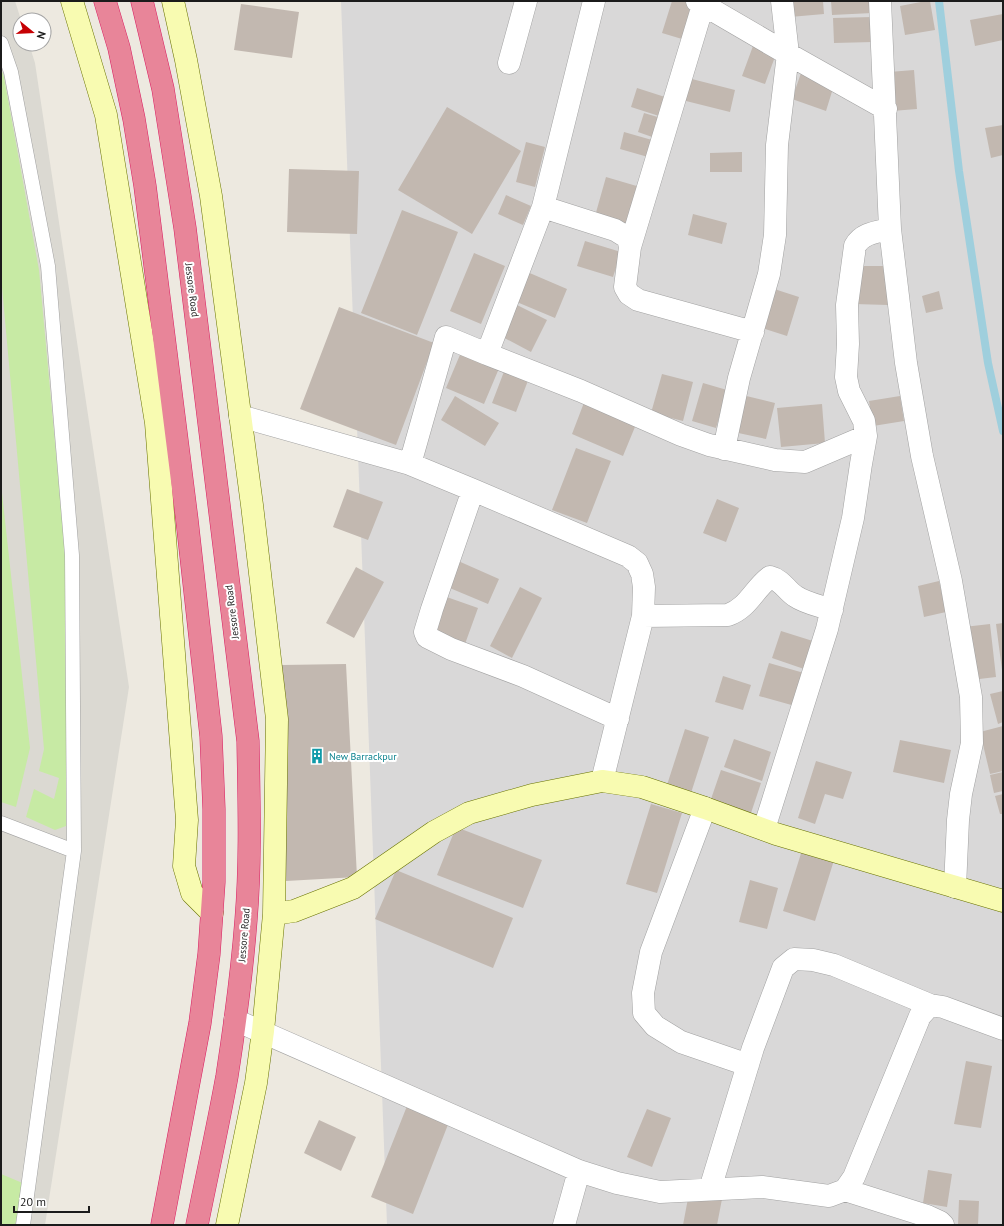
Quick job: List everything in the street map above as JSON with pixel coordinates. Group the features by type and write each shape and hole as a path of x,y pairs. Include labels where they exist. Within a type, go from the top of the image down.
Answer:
{"highway":[{"path":"105,1 118,48 134,119 145,186 187,520 211,736 214,809 214,882 209,954 200,1023 162,1225"},
{"name":"Jessore Road","path":"142,1 163,88 185,228 248,740 249,809 246,918 235,1020 227,1076 197,1225"}],"street":[{"path":"72,1 106,115 156,423 187,820 184,866 192,893 212,913"},
{"path":"173,1 186,60 210,196 252,505 277,720 274,914 263,1031 256,1083 227,1225"},
{"path":"509,63 526,1"},
{"path":"487,354 543,207 594,1"},
{"path":"724,448 739,378 769,274 775,235 777,145 788,54 782,1"},
{"path":"880,1 886,109 890,229 906,363 922,456 951,581 971,696 972,743 961,794 958,820 955,887"},
{"path":"753,332 655,306 638,300 629,294 625,287 630,247 700,3 886,109"},
{"path":"543,207 615,230 628,238 630,247"},
{"path":"764,829 832,610 853,518 866,436 864,421 849,391 846,377 848,344 847,305 855,246 859,239 868,234 890,229"},
{"path":"410,464 446,337 581,391 681,435 709,445 775,460 805,462 866,436"},
{"path":"240,416 410,464 628,556 637,563 642,574 644,587 643,616 602,781"},
{"path":"473,490 432,609 425,632 427,637 451,650 523,676 618,719"},
{"path":"643,616 728,615 738,611 762,583 770,577 777,579 795,596 810,603 832,610"},
{"path":"274,914 294,910 353,888 434,832 469,813 532,795 602,781 642,787 764,829 1003,901"},
{"path":"706,808 651,952 643,993 644,1013 655,1026 681,1042 748,1065"},
{"path":"710,1189 753,1048 783,968 794,959 813,960 834,964 930,1005 943,1006 1003,1029"},
{"path":"235,1020 580,1171 617,1183 660,1192 762,1187 829,1196 845,1190 854,1177 920,1016 930,1005"},
{"path":"564,1225 580,1171"},
{"path":"845,1190 928,1216 943,1225"}],"lane":[{"path":"1,43 11,72 48,266 72,555 74,852 23,1225"},
{"path":"1,823 74,852"}],"shaded area":[{"path":"1,1 15,1 18,12 12,12 12,52 32,52 35,63 129,687 45,1225 1,1225"},
{"path":"341,1 1003,1 1003,1225 387,1225"}],"green space":[{"path":"1,69 4,77 39,270 65,551 68,751 66,826 55,830 26,817 34,789 54,799 59,778 39,771 44,749 1,276"},
{"path":"1,484 30,748 16,807 1,802"},
{"path":"1,1174 25,1184 15,1225 1,1225"}],"building":[{"path":"672,1 688,1 694,3 682,39 662,33"},
{"path":"789,1 823,1 824,14 790,17"},
{"path":"831,1 872,1 872,13 832,15"},
{"path":"930,1 935,30 905,35 900,6"},
{"path":"241,4 299,12 292,58 234,50"},
{"path":"1003,14 1003,40 975,46 970,20"},
{"path":"872,17 873,42 834,43 833,18"},
{"path":"753,46 776,54 765,84 742,76"},
{"path":"914,70 917,109 892,111 889,72"},
{"path":"801,73 834,85 826,111 792,99"},
{"path":"684,77 735,90 730,112 678,99"},
{"path":"637,88 665,97 659,116 631,107"},
{"path":"447,107 521,151 472,234 398,190"},
{"path":"644,113 661,118 655,138 638,132"},
{"path":"1003,125 1003,155 991,158 985,128"},
{"path":"624,132 652,140 648,157 620,149"},
{"path":"526,142 545,147 535,187 516,182"},
{"path":"742,152 742,172 710,172 710,153"},
{"path":"289,169 359,171 357,234 287,232"},
{"path":"606,177 640,187 629,226 595,216"},
{"path":"506,195 531,206 523,225 498,214"},
{"path":"402,210 458,232 417,335 361,313"},
{"path":"693,214 727,223 722,244 688,235"},
{"path":"585,241 621,252 613,277 577,266"},
{"path":"474,253 505,266 481,324 450,311"},
{"path":"854,266 888,266 888,305 854,304"},
{"path":"525,271 567,289 555,318 512,300"},
{"path":"768,287 799,297 787,336 756,326"},
{"path":"939,291 943,309 926,313 922,296"},
{"path":"513,303 547,320 531,352 497,334"},
{"path":"339,307 434,343 396,445 300,409"},
{"path":"462,350 500,366 484,404 446,388"},
{"path":"505,369 529,378 516,412 492,403"},
{"path":"662,374 693,382 683,421 651,413"},
{"path":"703,383 727,390 716,428 692,421"},
{"path":"738,394 775,403 766,439 729,431"},
{"path":"455,396 499,423 485,446 441,420"},
{"path":"900,396 904,421 873,426 869,401"},
{"path":"585,400 637,422 623,456 572,434"},
{"path":"822,404 825,443 781,447 777,408"},
{"path":"576,448 611,461 587,523 552,510"},
{"path":"347,489 383,502 368,540 333,527"},
{"path":"717,499 739,508 726,542 703,533"},
{"path":"456,560 499,579 488,604 445,586"},
{"path":"356,567 384,582 354,638 326,623"},
{"path":"939,581 946,612 924,617 918,586"},
{"path":"520,587 542,598 512,658 490,646"},
{"path":"441,595 478,608 465,644 428,631"},
{"path":"1003,623 1003,670 1002,670 996,624"},
{"path":"990,624 996,677 971,680 964,627"},
{"path":"781,631 816,642 807,670 772,658"},
{"path":"769,663 804,673 795,706 759,696"},
{"name":"New Barrackpur","path":"346,664 357,877 286,881 282,665"},
{"path":"723,676 751,685 743,710 715,702"},
{"path":"1003,691 1003,722 998,724 990,694"},
{"path":"1003,726 1003,771 990,774 980,732"},
{"path":"685,729 709,737 691,793 667,785"},
{"path":"734,739 771,752 762,781 724,767"},
{"path":"900,740 951,750 944,783 893,772"},
{"path":"816,761 852,772 843,799 825,794 815,824 798,818"},
{"path":"721,770 761,783 751,813 711,799"},
{"path":"1003,772 1003,791 994,793 990,775"},
{"path":"1003,794 1003,814 1000,814 995,796"},
{"path":"651,804 682,813 657,893 626,884"},
{"path":"456,827 542,860 523,908 437,875"},
{"path":"803,847 835,857 815,921 783,911"},
{"path":"396,870 513,918 493,968 375,919"},
{"path":"750,880 778,888 767,929 739,922"},
{"path":"966,1061 992,1066 981,1128 954,1124"},
{"path":"407,1106 449,1122 413,1214 371,1197"},
{"path":"647,1109 671,1118 652,1167 627,1157"},
{"path":"319,1120 356,1137 341,1171 304,1153"},
{"path":"928,1170 952,1174 947,1207 923,1203"},
{"path":"689,1193 722,1199 717,1225 683,1225"},
{"path":"959,1200 979,1201 978,1225 958,1225"}],"waterway":[{"path":"939,1 959,171 988,363 1003,431"}],"place":[{"name":"New Barrackpur","path":"317,756"}]}
